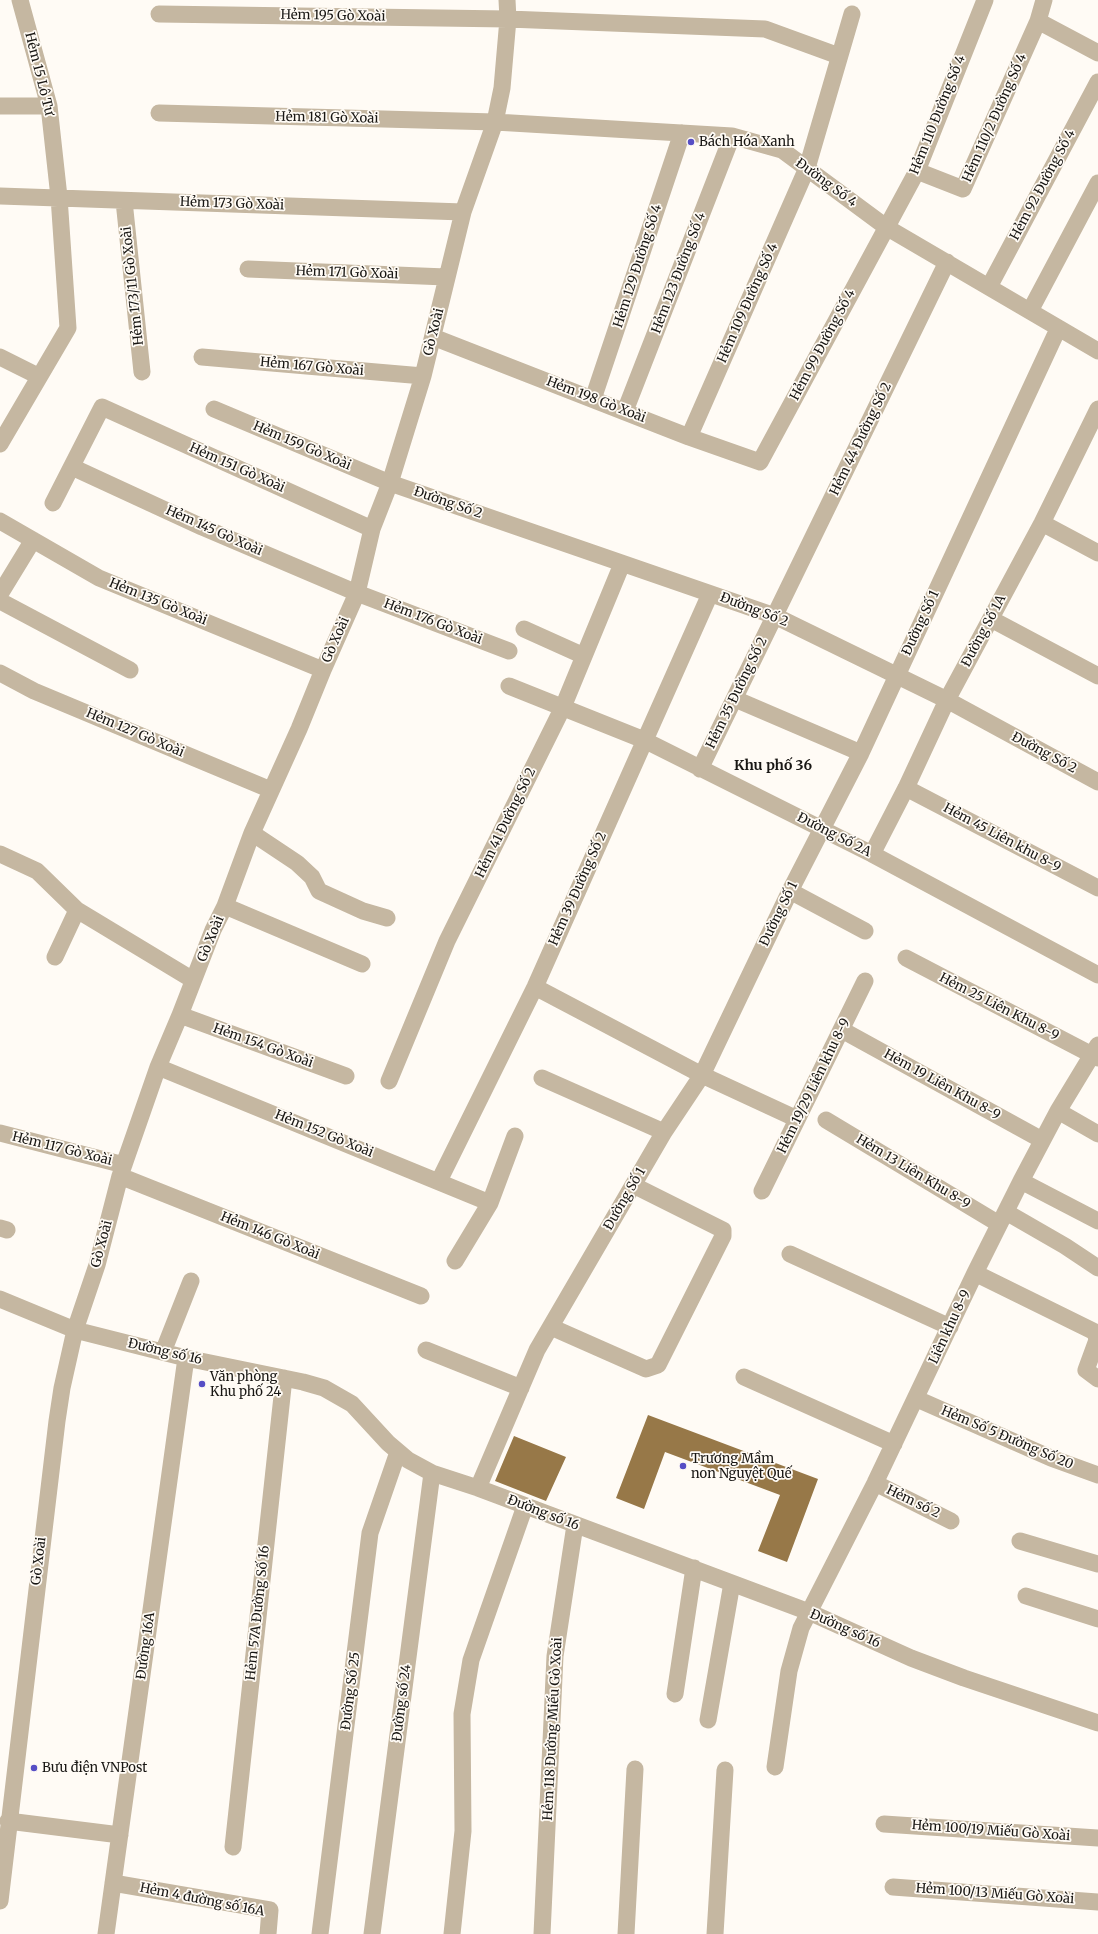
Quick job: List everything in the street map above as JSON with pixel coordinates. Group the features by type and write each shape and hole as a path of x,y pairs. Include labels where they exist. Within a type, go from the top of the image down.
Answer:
{"street":[{"name":"Hẻm 15 Lô Tư","path":"0,444 38,376 68,328 59,197 49,106 20,0"},
{"name":"Gò Xoài","path":"0,1901 8,1821 57,1421 62,1388 76,1330 97,1265 122,1170 158,1067 213,930 225,906 252,833 357,593 372,529 390,483 433,338 446,278 463,212 495,122 502,88 508,19 507,0"},
{"name":"Hẻm 110 Đường Số 4","path":"886,227 916,171 984,0"},
{"name":"Hẻm 110/2 Đường Số 4","path":"916,171 963,189 1038,21 1044,0"},
{"name":"Hẻm 195 Gò Xoài","path":"159,14 508,19 765,29 839,56"},
{"name":"Hẻm 109 Đường Số 4","path":"689,437 807,168 852,14"},
{"path":"1038,21 1098,54"},
{"name":"Hẻm 92 Đường Số 4","path":"989,287 1098,82"},
{"path":"0,106 49,106"},
{"name":"Hẻm 181 Gò Xoài","path":"159,113 495,122"},
{"name":"Đường Số 4","path":"495,122 732,136 782,150 886,227 1030,311 1058,329 1098,351"},
{"name":"Hẻm 129 Đường Số 4","path":"593,399 682,133"},
{"name":"Hẻm 123 Đường Số 4","path":"625,411 732,136"},
{"path":"1030,311 1098,183"},
{"name":"Hẻm 173 Gò Xoài","path":"0,196 463,212"},
{"name":"Hẻm 173/11 Gò Xoài","path":"124,201 142,372"},
{"name":"Hẻm 99 Đường Số 4","path":"760,462 886,227"},
{"name":"Hẻm 44 Đường Số 2","path":"775,616 947,262"},
{"name":"Hẻm 171 Gò Xoài","path":"248,269 446,278"},
{"name":"Đường Số 1","path":"478,1488 537,1350 664,1132 702,1075 790,890 861,753 1058,329"},
{"name":"Hẻm 198 Gò Xoài","path":"433,338 689,437 760,462"},
{"path":"0,357 38,376"},
{"name":"Hẻm 167 Gò Xoài","path":"202,357 422,376"},
{"name":"Hẻm 151 Gò Xoài","path":"72,467 102,407 372,529"},
{"name":"Hẻm 159 Gò Xoài","path":"214,409 390,483"},
{"name":"Đường Số 1A","path":"872,854 906,788 947,700 1042,523 1098,409"},
{"path":"53,503 72,467"},
{"name":"Hẻm 145 Gò Xoài","path":"72,467 202,527 357,593"},
{"name":"Đường Số 2","path":"390,483 775,616 947,700 1098,782"},
{"name":"Hẻm 135 Gò Xoài","path":"0,520 99,578 323,670"},
{"path":"1042,523 1098,553"},
{"path":"0,594 33,540"},
{"name":"Hẻm 41 Đường Số 2","path":"389,1081 447,941 563,707 622,564"},
{"name":"Hẻm 176 Gò Xoài","path":"357,593 509,651"},
{"name":"Hẻm 39 Đường Số 2","path":"439,1181 535,987 710,594"},
{"path":"0,600 130,670"},
{"name":"Hẻm 35 Đường Số 2","path":"700,769 775,616"},
{"path":"991,618 1098,676"},
{"path":"524,629 584,656"},
{"name":"Hẻm 127 Gò Xoài","path":"0,673 34,691 271,790"},
{"path":"509,686 563,707"},
{"path":"735,699 861,753"},
{"name":"Đường Số 2A","path":"563,707 644,740 821,828 1098,975"},
{"name":"Hẻm 45 Liên khu 8-9","path":"906,788 1098,888"},
{"path":"252,833 297,863 312,877 318,891 363,911 387,918"},
{"path":"0,854 37,871 77,910 194,980"},
{"path":"790,890 865,931"},
{"path":"225,906 362,964"},
{"path":"55,957 77,910"},
{"name":"Hẻm 25 Liên Khu 8-9","path":"906,958 1096,1053"},
{"name":"Hẻm 19/29 Liên khu 8-9","path":"762,1191 842,1030 864,981"},
{"path":"535,987 702,1075 797,1119"},
{"name":"Hẻm 154 Gò Xoài","path":"180,1015 346,1076"},
{"name":"Hẻm 19 Liên Khu 8-9","path":"842,1030 1042,1140"},
{"name":"Liên khu 8-9","path":"775,1767 789,1671 797,1639 809,1612 875,1483 975,1273 1042,1140 1058,1110 1096,1053"},
{"name":"Hẻm 152 Gò Xoài","path":"158,1067 490,1203"},
{"path":"542,1078 664,1132"},
{"path":"1058,1110 1098,1134"},
{"name":"Hẻm 13 Liên Khu 8-9","path":"826,1120 1002,1218 1065,1246 1098,1268"},
{"name":"Hẻm 117 Gò Xoài","path":"0,1133 122,1170"},
{"path":"455,1261 490,1203 515,1136"},
{"name":"Hẻm 146 Gò Xoài","path":"122,1170 420,1296"},
{"path":"1021,1181 1098,1221"},
{"path":"551,1327 646,1369 658,1365 723,1236 723,1230 633,1185"},
{"path":"790,1254 950,1327"},
{"path":"975,1273 1095,1332 1097,1340 1086,1370 1098,1379"},
{"path":"163,1352 191,1281"},
{"name":"Đường số 16","path":"0,1298 76,1330 186,1358 284,1378 324,1388 341,1396 362,1413 388,1443 408,1460 432,1473 478,1488 809,1612 898,1652 964,1678 1098,1722"},
{"path":"426,1350 521,1388"},
{"name":"Đường 16A","path":"106,1934 186,1358"},
{"path":"744,1377 894,1444"},
{"name":"Hẻm 57A Đường Số 16","path":"233,1847 284,1378"},
{"name":"Hẻm Số 5 Đường Số 20","path":"916,1399 1051,1458 1098,1475"},
{"name":"Đường Số 25","path":"320,1934 370,1533 398,1452"},
{"name":"Đường số 24","path":"372,1934 432,1473"},
{"name":"Hẻm số 2","path":"875,1483 950,1521"},
{"path":"452,1934 463,1831 462,1714 471,1660 524,1506"},
{"name":"Hẻm 118 Đường Miếu Gò Xoài","path":"542,1934 555,1656 575,1525"},
{"path":"1020,1540 1098,1564"},
{"path":"675,1694 694,1568"},
{"path":"708,1720 732,1583"},
{"path":"1026,1596 1098,1619"},
{"path":"626,1934 635,1769"},
{"path":"715,1934 725,1770"},
{"path":"8,1821 120,1835"},
{"name":"Hẻm 100/19 Miếu Gò Xoài","path":"884,1824 1098,1838"},
{"name":"Hẻm 4 đường số 16A","path":"113,1883 270,1910 268,1934"},
{"name":"Hẻm 100/13 Miếu Gò Xoài","path":"893,1887 1098,1902"}],"building":[{"path":"648,1415 818,1479 787,1562 758,1551 780,1495 665,1452 644,1509 616,1498"},
{"path":"514,1436 566,1457 546,1501 495,1481"}],"place":[{"name":"Bách Hóa Xanh","path":"691,142"},
{"name":"Văn phòng Khu phố 24","path":"202,1384"},
{"name":"Trương Mầm non Nguyệt Quế","path":"683,1466"},
{"name":"Bưu điện VNPost","path":"34,1768"}],"district":[{"name":"Khu phố 36","path":"773,766"}]}
